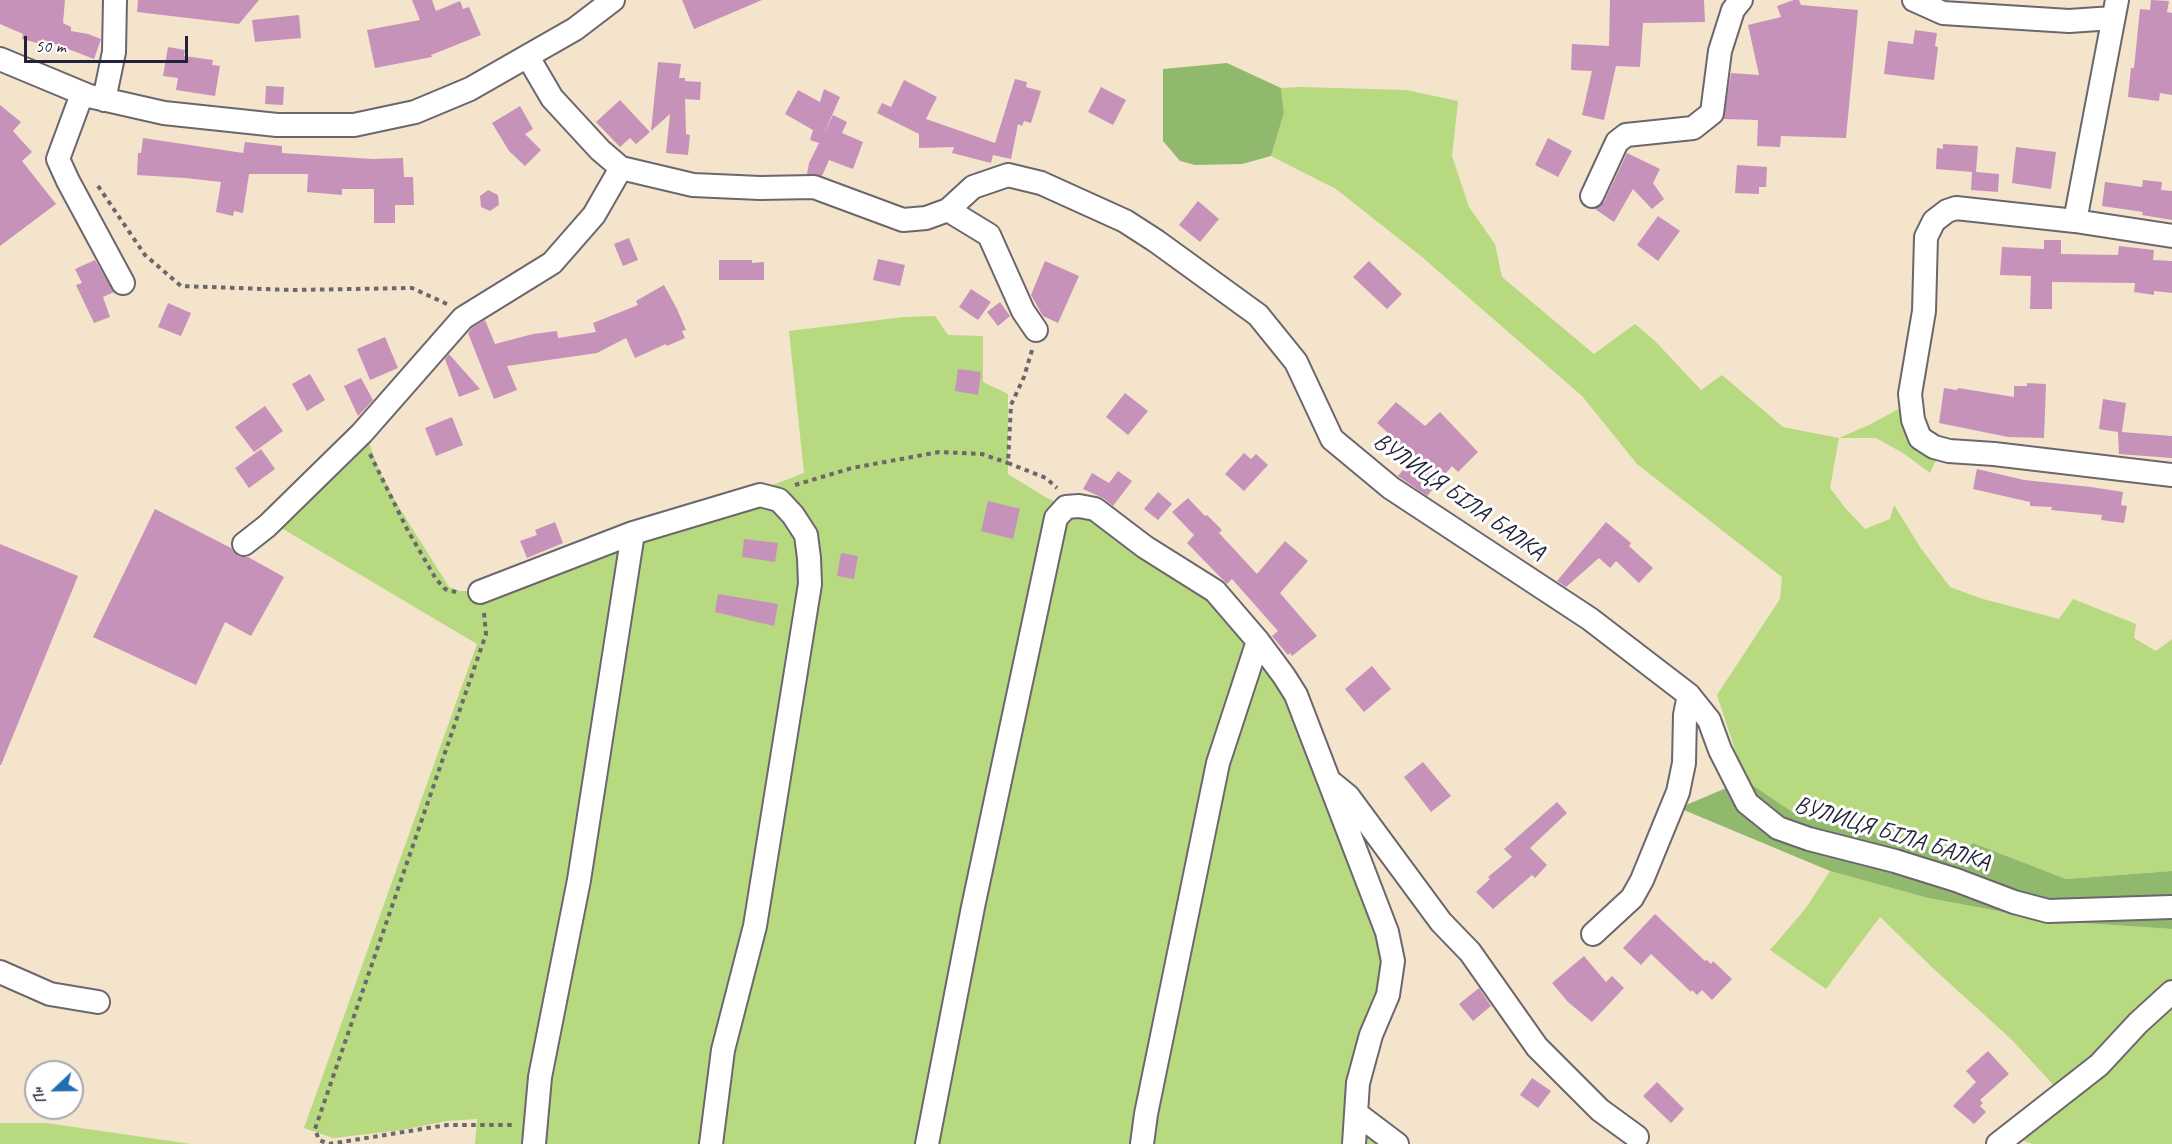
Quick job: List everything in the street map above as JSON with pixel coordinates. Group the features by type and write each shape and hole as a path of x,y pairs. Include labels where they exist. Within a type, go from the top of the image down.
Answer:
{"street":[{"path":"104,100 114,52 115,0"},
{"path":"0,59 82,94 164,113 277,125 354,125 416,112 470,89 575,29 613,0"},
{"path":"1592,196 1617,142 1626,135 1693,128 1712,112 1720,51 1733,10 1741,0"},
{"path":"1914,0 1942,14 2069,21 2115,9 2075,221"},
{"name":"ВУЛИЦЯ БІЛА БАЛКА","path":"528,57 552,98 600,150 621,168 693,185 760,188 814,187 903,220 926,218 948,210 973,187 1008,176 1041,183 1125,221 1258,315 1296,362 1332,439 1391,488 1590,619 1689,695 1709,720 1720,750 1747,803 1778,828 1809,839 1895,861 1956,880 2014,902 2048,911 2172,907"},
{"path":"82,94 58,159 123,283"},
{"path":"244,544 267,526 362,434 463,318 552,263 594,215 621,168"},
{"path":"2172,236 2075,221 1956,208 1947,211 1934,221 1926,237 1924,311 1910,394 1913,420 1920,438 1934,447 1949,451 2172,475"},
{"path":"948,210 989,235 1023,311 1036,330"},
{"path":"480,592 633,533 760,495 779,500 793,515 806,535 810,584 755,926 723,1050 711,1144"},
{"path":"927,1144 973,907 1056,518 1066,507 1079,506 1095,509 1145,547 1215,591 1258,641 1296,695 1387,932 1393,961 1388,995 1371,1035 1358,1083 1354,1144"},
{"path":"535,1135 540,1077 579,880 633,533"},
{"path":"1142,1144 1150,1093 1218,763 1258,641"},
{"path":"1593,934 1632,898 1642,880 1678,792 1684,762 1685,715 1689,695"},
{"path":"1329,780 1348,796 1442,922 1470,952 1537,1047 1600,1110 1637,1137"},
{"path":"0,972 50,994 98,1002"},
{"path":"1998,1144 2098,1065 2138,1023 2172,992"},
{"path":"1356,1113 1397,1144"}],"path":[{"path":"94,179 145,255 181,286 292,290 412,288 456,309 463,318"},
{"path":"1008,463 1011,405 1024,377 1036,330"},
{"path":"362,434 376,468 408,531 436,579 445,589 463,595 480,592 486,634 315,1129 319,1140 329,1144 447,1125 535,1135"},
{"path":"760,495 852,468 939,452 982,454 1008,463 1046,478 1079,506"}],"green space":[{"path":"1227,63 1281,88 1284,113 1271,156 1242,164 1195,165 1180,161 1163,141 1163,69"},
{"path":"1281,88 1406,90 1458,101 1452,156 1469,207 1495,244 1502,277 1594,354 1635,324 1655,341 1701,390 1722,375 1783,427 1839,438 1830,488 1865,529 1890,519 1894,505 1920,547 1950,587 1983,599 2059,619 2073,599 2136,624 2134,638 2156,651 2172,639 2172,871 2066,879 1973,843 1958,854 1794,813 1745,780 1717,695 1780,599 1782,577 1637,464 1582,396 1422,257 1336,189 1271,156 1284,113"},
{"path":"935,316 948,335 983,336 983,382 1008,394 1008,474 1047,498 1084,513 1216,602 1281,679 1389,964 1352,1114 1388,1144 475,1144 477,1119 447,1121 402,1130 333,1138 304,1128 477,644 278,526 367,437 378,468 397,504 449,587 460,591 474,591 628,527 778,483 804,473 789,331 904,317"},
{"path":"1904,406 1937,458 1930,473 1903,453 1876,438 1839,438"},
{"path":"1745,780 1794,813 1958,854 1973,843 2066,879 2172,871 2172,929 2052,921 1928,898 1830,871 1679,808"},
{"path":"1830,871 1928,898 2052,921 2172,929 2172,1144 2033,1144 2015,1138 2071,1104 2011,1039 1880,917 1826,989 1770,950 1806,908"},
{"path":"0,1123 46,1123 191,1144 0,1144"}],"building":[{"path":"0,0 65,0 63,23 71,27 71,31 101,39 94,59 42,39 41,44 22,39 23,34 0,24"},
{"path":"138,0 259,0 239,24 137,12"},
{"path":"412,0 432,0 436,11 460,1 463,9 469,7 481,35 431,55 432,57 375,68 367,30 420,20"},
{"path":"682,0 762,0 694,29"},
{"path":"1610,0 1704,0 1705,22 1643,23 1640,67 1616,66 1604,120 1582,115 1592,71 1571,70 1572,44 1609,46"},
{"path":"1799,0 1801,5 1858,10 1846,138 1781,136 1780,147 1757,146 1758,120 1723,119 1731,73 1759,75 1748,25 1781,17 1777,6"},
{"path":"2151,0 2169,1 2167,12 2172,13 2172,95 2160,93 2159,101 2128,97 2131,68 2134,68 2140,9 2150,10"},
{"path":"299,15 301,38 255,42 252,20"},
{"path":"1915,30 1937,33 1935,46 1938,47 1934,80 1884,74 1888,41 1913,44"},
{"path":"168,47 185,50 184,56 213,60 212,65 220,66 215,96 176,90 178,78 163,76"},
{"path":"658,62 681,64 679,78 685,78 685,81 701,82 700,100 685,99 686,134 690,135 688,155 666,153 670,114 651,131"},
{"path":"1015,79 1027,82 1026,87 1041,91 1031,123 1024,121 1022,126 1018,124 1011,159 993,155 991,163 952,153 954,147 919,148 919,134 877,113 882,103 891,107 904,80 937,97 926,119 995,143"},
{"path":"266,86 284,87 283,105 265,104"},
{"path":"1101,87 1126,100 1113,125 1088,112"},
{"path":"824,89 840,97 823,136 833,115 847,122 842,133 863,142 853,169 829,160 822,176 807,174 809,163 819,143 810,140 813,130 785,114 798,90 820,102"},
{"path":"620,100 650,132 636,144 630,138 620,147 596,122"},
{"path":"0,105 21,122 13,131 32,152 22,161 56,204 0,246"},
{"path":"520,106 533,129 525,134 541,150 525,166 509,151 492,123"},
{"path":"143,138 243,153 245,142 282,146 282,153 373,159 403,158 404,177 413,177 414,205 395,205 395,223 374,223 374,189 342,189 342,195 307,192 308,174 249,174 243,213 234,211 233,216 216,212 221,182 137,175 138,153 141,153"},
{"path":"1548,138 1572,151 1558,177 1535,165"},
{"path":"1943,144 1978,146 1976,172 1999,174 1998,192 1971,190 1972,172 1936,169 1937,148 1943,149"},
{"path":"2016,147 2056,152 2051,189 2012,183"},
{"path":"1627,153 1660,169 1653,183 1664,199 1652,209 1633,189 1614,222 1595,209 1604,202"},
{"path":"1737,165 1767,167 1766,187 1759,187 1759,194 1735,193"},
{"path":"2143,180 2162,182 2161,190 2172,191 2172,220 2142,215 2143,212 2102,206 2105,182 2142,187"},
{"path":"488,190 498,195 499,205 490,211 481,207 480,196"},
{"path":"1198,201 1219,219 1200,242 1179,225"},
{"path":"1658,216 1680,231 1658,261 1637,245"},
{"path":"629,238 638,260 623,266 614,244"},
{"path":"2044,240 2061,240 2061,254 2118,255 2119,246 2154,250 2153,260 2172,261 2172,293 2154,291 2154,295 2134,292 2135,283 2052,282 2052,309 2030,309 2031,276 2000,275 2002,247 2044,249"},
{"path":"878,259 905,265 900,286 873,280"},
{"path":"95,260 114,292 103,297 110,317 94,323 76,285 82,283 75,269"},
{"path":"719,260 764,262 764,280 719,280"},
{"path":"1045,261 1079,276 1058,323 1043,316 1031,295"},
{"path":"1369,261 1402,294 1387,309 1353,277"},
{"path":"664,285 686,330 682,331 685,338 635,358 626,338 597,353 507,366 517,390 494,399 468,333 472,328 485,320 495,344 533,334 557,331 558,338 596,332 593,323 638,305 636,301"},
{"path":"971,289 991,302 978,320 959,307"},
{"path":"1000,302 1010,316 998,326 987,312"},
{"path":"168,303 191,313 181,336 158,327"},
{"path":"385,337 398,368 370,380 357,349"},
{"path":"449,354 480,389 459,397 445,359"},
{"path":"958,369 981,372 978,395 955,391"},
{"path":"310,374 325,400 307,411 292,384"},
{"path":"361,378 373,400 358,416 344,386"},
{"path":"2027,383 2046,384 2044,438 2008,437 1939,423 1944,388 2014,397 2014,386 2027,386"},
{"path":"1125,393 1148,411 1128,435 1106,417"},
{"path":"2103,399 2126,403 2122,432 2172,436 2172,458 2119,454 2118,432 2099,429"},
{"path":"1396,402 1425,426 1440,412 1478,452 1458,472 1452,466 1427,496 1398,476 1411,460 1384,436 1387,432 1377,423"},
{"path":"265,406 283,431 254,452 235,427"},
{"path":"452,417 463,445 436,456 425,428"},
{"path":"261,449 275,469 249,488 235,468"},
{"path":"1244,453 1251,459 1256,454 1268,465 1244,491 1225,474"},
{"path":"1977,469 2024,480 2123,492 2121,505 2127,506 2124,523 2101,520 2102,515 2030,506 2030,502 1973,489"},
{"path":"1118,471 1132,481 1113,506 1103,498 1083,489 1092,473 1109,483"},
{"path":"1158,492 1172,504 1158,520 1144,509"},
{"path":"1188,498 1222,530 1219,533 1257,574 1285,541 1308,561 1280,593 1317,636 1292,656 1290,653 1288,655 1272,636 1278,631 1232,579 1227,584 1187,543 1194,535 1172,512"},
{"path":"988,501 1020,509 1013,539 981,531"},
{"path":"155,509 231,548 238,556 248,557 284,577 251,636 225,622 196,685 93,637"},
{"path":"555,522 563,543 527,558 520,541 537,535 535,530"},
{"path":"1606,522 1631,543 1629,546 1653,568 1639,583 1616,561 1610,568 1599,558 1566,587 1557,581"},
{"path":"744,539 778,543 775,562 742,557"},
{"path":"0,544 78,576 1,765 0,765"},
{"path":"841,553 858,556 854,579 837,576"},
{"path":"718,594 778,604 774,626 715,612"},
{"path":"1372,666 1391,689 1364,712 1345,689"},
{"path":"1423,762 1451,796 1431,812 1404,777"},
{"path":"1557,802 1567,813 1530,848 1547,865 1535,878 1532,875 1493,909 1476,892 1490,879 1488,877 1512,857 1504,849"},
{"path":"1655,914 1705,961 1711,964 1713,961 1732,979 1712,1000 1702,990 1697,995 1692,990 1691,992 1651,954 1641,965 1623,948"},
{"path":"1584,956 1606,982 1612,976 1624,988 1592,1022 1568,1002 1552,983"},
{"path":"1479,988 1491,1006 1473,1021 1459,1004"},
{"path":"1988,1051 2009,1074 1980,1100 1983,1103 1980,1106 1986,1112 1974,1124 1953,1106 1976,1082 1966,1071"},
{"path":"1532,1078 1551,1091 1538,1108 1520,1095"},
{"path":"1657,1082 1684,1109 1671,1123 1643,1096"}]}
